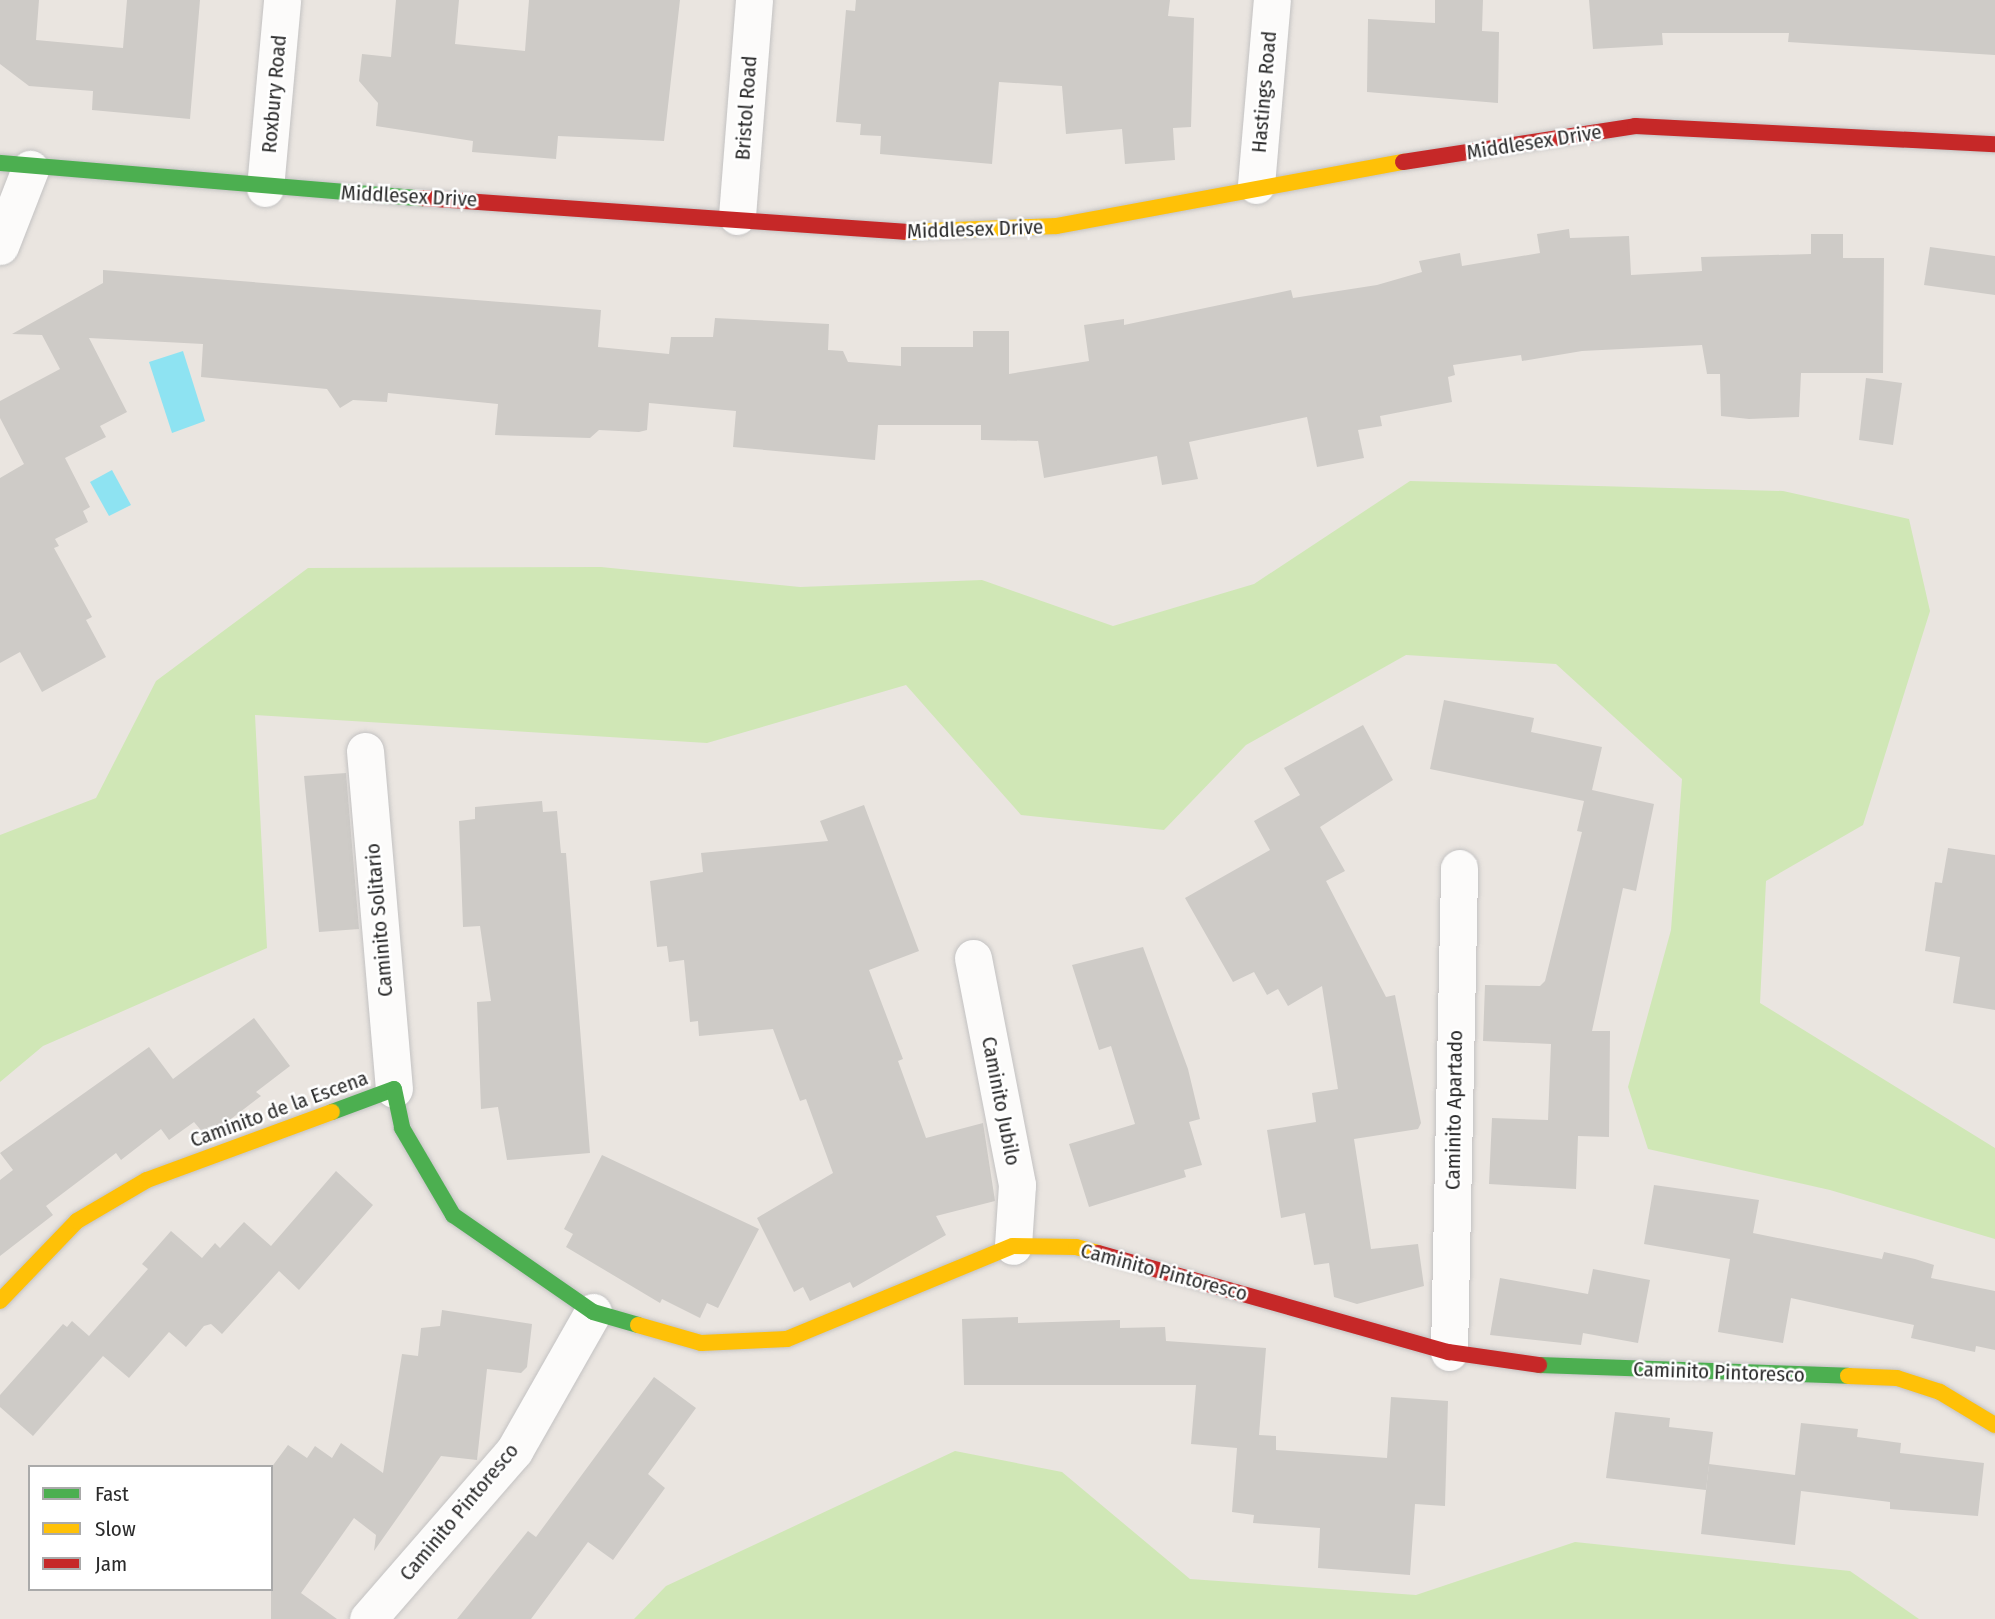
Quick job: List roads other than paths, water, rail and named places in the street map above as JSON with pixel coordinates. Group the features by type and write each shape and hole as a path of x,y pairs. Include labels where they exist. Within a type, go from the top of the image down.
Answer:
{"street":[{"name":"Roxbury Road","path":"265,188 282,0"},
{"name":"Bristol Road","path":"737,216 754,0"},
{"name":"Hastings Road","path":"1256,185 1272,0"},
{"name":"Middlesex Drive","path":"0,246 15,166 265,188 737,216 907,232 1017,230 1256,185 1635,126 1995,144"},
{"name":"Caminito Solitario","path":"365,751 394,1089"},
{"name":"Caminito Apartado","path":"1449,1352 1459,868"},
{"name":"Caminito Jubilo","path":"973,958 1017,1185 1013,1246"},
{"name":"Caminito de la Escena","path":"0,1301 77,1221 146,1180 394,1089 402,1128 453,1215 593,1312"},
{"name":"Caminito Pintoresco","path":"368,1619 514,1451 593,1312 701,1343 787,1339 1013,1246 1076,1247 1449,1352 1511,1364 1897,1378 1940,1392 1995,1425"}],"water":[{"path":"183,351 205,421 172,433 149,362"},
{"path":"112,470 131,505 109,516 90,482"}]}
